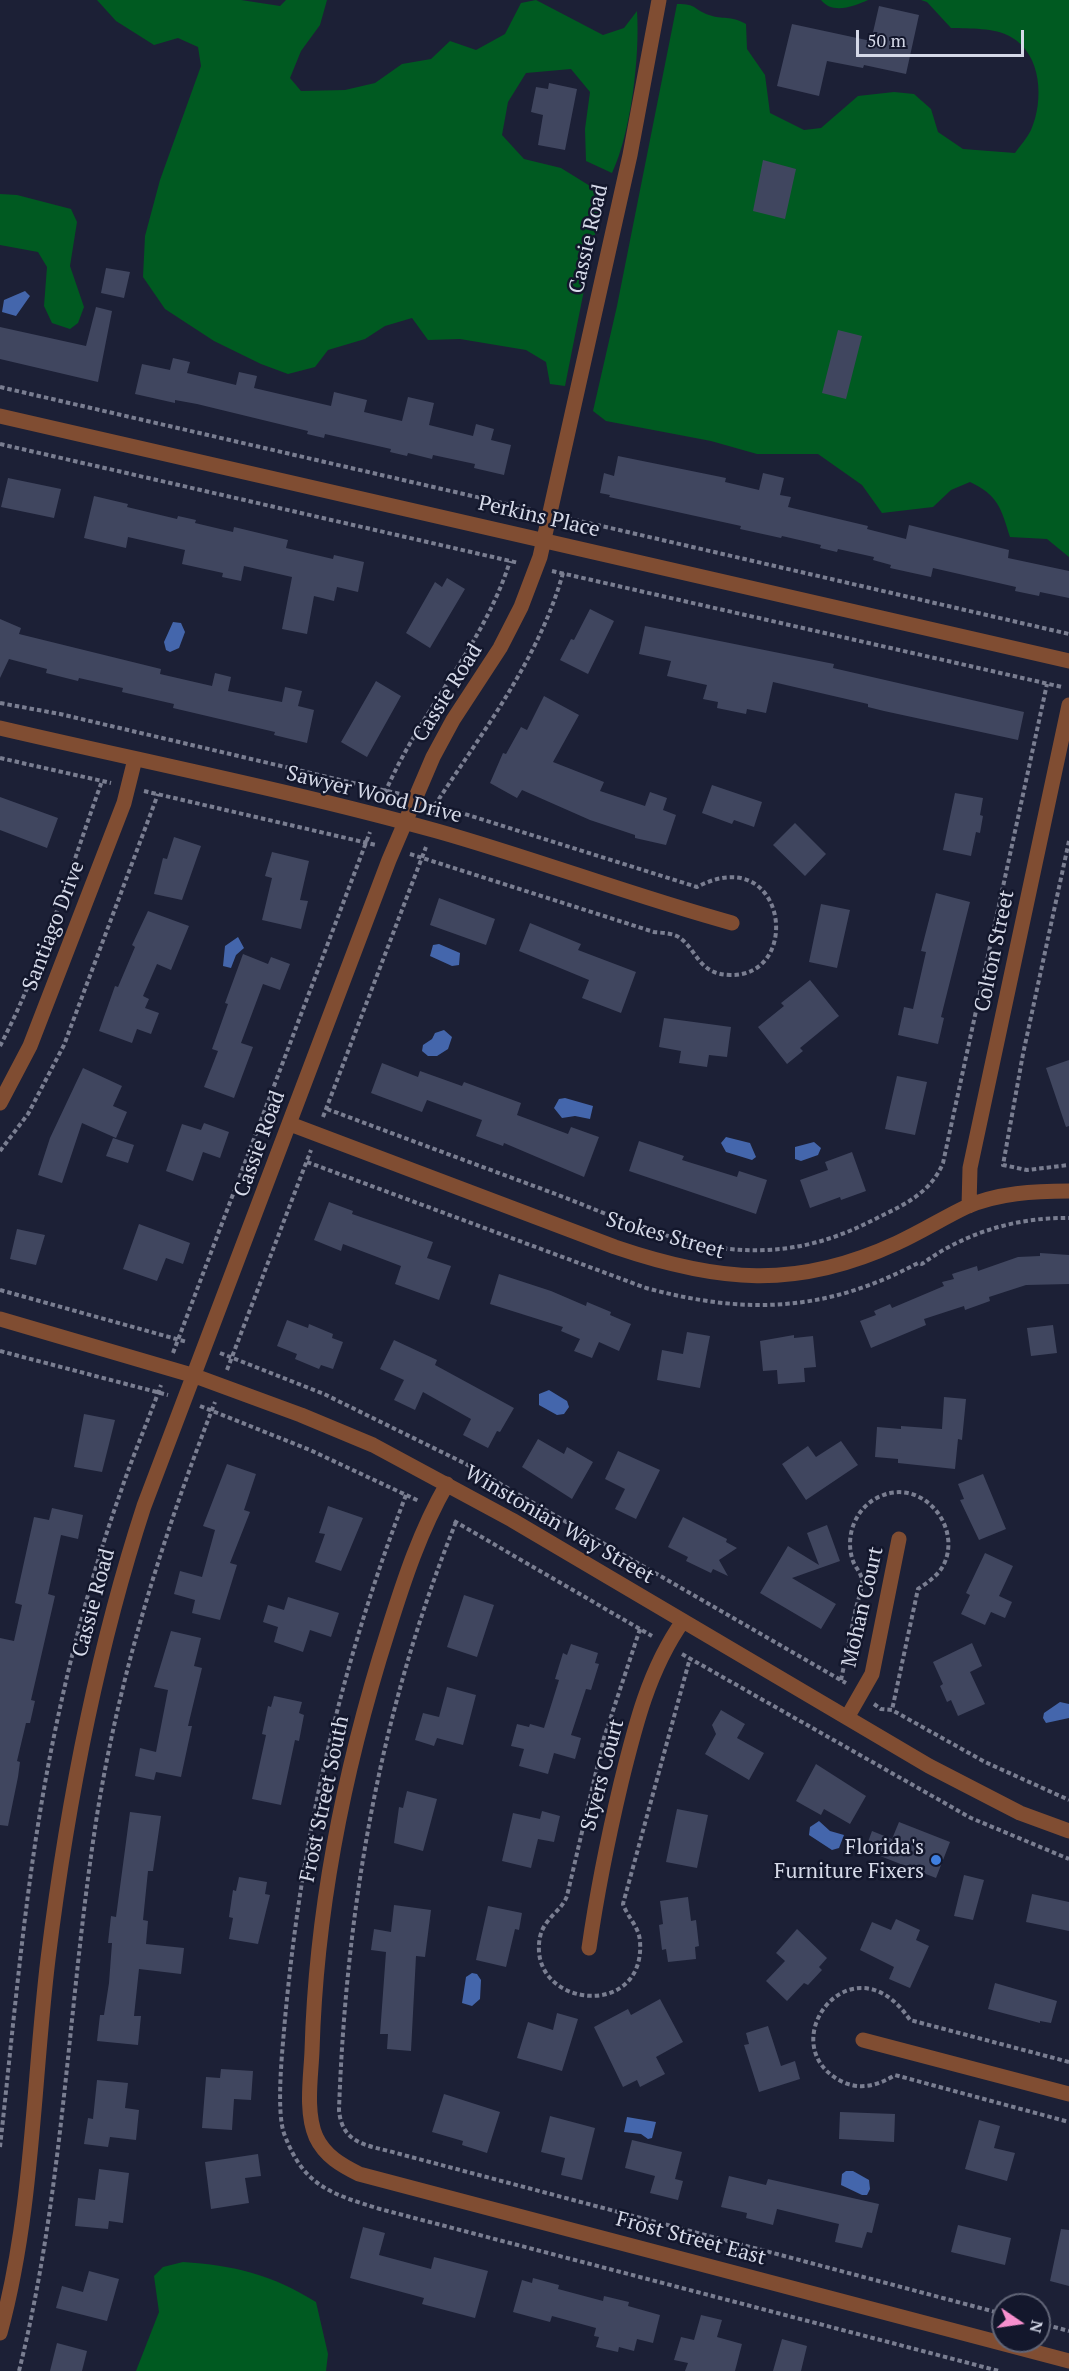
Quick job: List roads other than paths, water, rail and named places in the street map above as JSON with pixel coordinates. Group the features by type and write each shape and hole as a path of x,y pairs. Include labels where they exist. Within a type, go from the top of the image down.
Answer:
{"street":[{"name":"Cassie Road","path":"0,2333 12,2283 48,1959 88,1711 122,1572 144,1506 404,823 438,747 500,648 533,579 544,540 630,155 659,0"},
{"name":"Perkins Place","path":"0,416 1069,661"},
{"name":"Colton Street","path":"969,1206 970,1168 1069,705"},
{"name":"Sawyer Wood Drive","path":"0,728 404,823 732,923"},
{"name":"Santiago Drive","path":"0,1102 30,1046 124,803 135,759"},
{"name":"Stokes Street","path":"290,1124 615,1247 652,1259 728,1276 787,1276 856,1260 896,1243 969,1206 1028,1191 1069,1191"},
{"name":"Winstonian Way Street","path":"0,1319 195,1376 302,1415 373,1445 447,1484 848,1716 928,1766 1020,1813 1069,1831"},
{"name":"Frost Street South","path":"316,2137 310,2093 313,2020 325,1904 337,1830 370,1689 410,1561 447,1484"},
{"name":"Mohan Court","path":"848,1716 872,1674 899,1539"},
{"name":"Styers Court","path":"589,1948 601,1868 629,1752 651,1678 667,1645 683,1622"},
{"path":"863,2040 1069,2094"},
{"name":"Frost Street East","path":"316,2137 334,2162 359,2174 1069,2361"}],"water":[{"path":"25,291 30,296 16,316 2,312 4,300"},
{"path":"173,622 181,623 185,632 179,648 170,652 166,650 164,642"},
{"path":"238,937 244,948 236,955 231,968 223,966 225,946"},
{"path":"439,944 460,953 459,965 452,966 430,956 433,945"},
{"path":"444,1030 452,1037 448,1049 437,1056 428,1056 422,1051 423,1045 432,1039 435,1033"},
{"path":"565,1098 593,1106 590,1119 575,1116 562,1118 554,1108 559,1099"},
{"path":"726,1137 750,1143 756,1157 752,1160 726,1152 721,1143"},
{"path":"814,1142 821,1148 818,1155 801,1161 795,1159 795,1147"},
{"path":"549,1390 567,1401 569,1407 564,1414 557,1415 539,1405 539,1394"},
{"path":"1060,1702 1069,1704 1069,1718 1046,1723 1043,1718 1044,1713"},
{"path":"819,1821 830,1831 844,1835 839,1848 832,1850 809,1835 810,1827"},
{"path":"472,1973 477,1974 481,1980 480,1999 472,2006 462,2003 466,1977"},
{"path":"627,2117 656,2122 652,2138 648,2139 641,2134 624,2132"},
{"path":"846,2171 853,2171 869,2180 870,2189 867,2195 841,2185 842,2174"}],"place":[{"name":"Florida's Furniture Fixers","path":"936,1860"}]}
